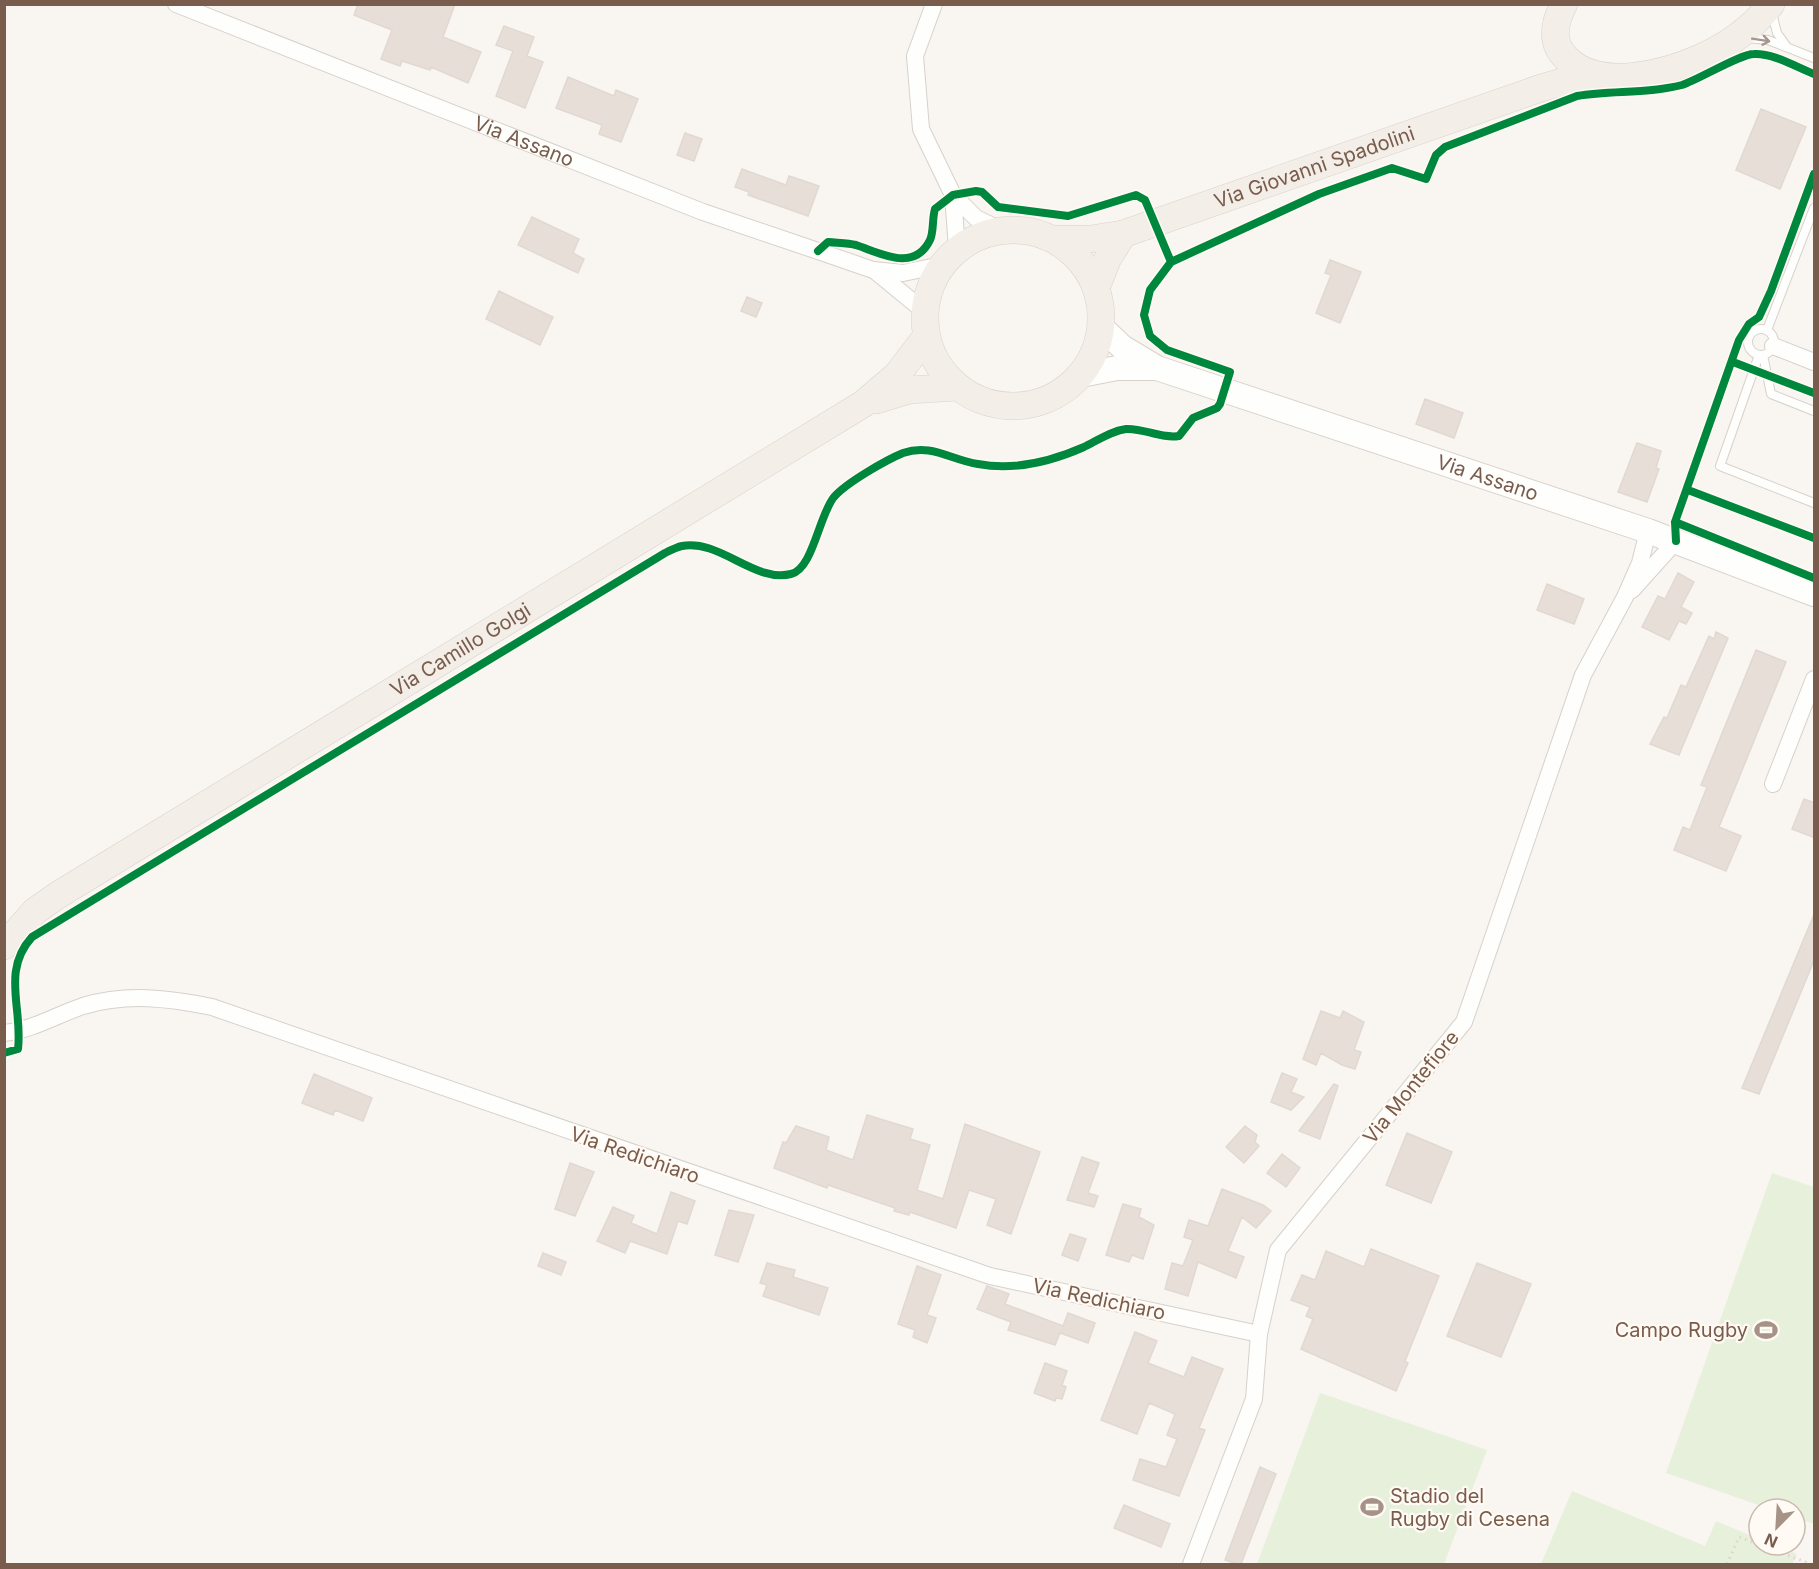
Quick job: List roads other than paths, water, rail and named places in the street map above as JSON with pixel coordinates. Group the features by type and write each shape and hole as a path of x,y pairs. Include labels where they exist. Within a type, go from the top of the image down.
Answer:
{"main road":[{"name":"Via Giovanni Spadolini","path":"1505,102 1537,75 1554,36 1558,16 1564,4"},
{"name":"Via Giovanni Spadolini","path":"1053,239 1090,239 1123,234 1572,80 1666,70 1703,57 1734,39 1756,23 1772,4"},
{"path":"1554,36 1560,52 1572,64 1584,71 1602,76"},
{"path":"1001,230 1027,231 1053,239 1079,259 1096,288 1101,307 1101,327 1095,352 1082,375 1067,388 1032,405 1012,407 974,398 957,387 937,364 925,324 930,287 949,257 978,237 1001,230"},
{"path":"1096,288 1108,258 1123,234"},
{"name":"Via Camillo Golgi","path":"4,946 35,911 58,895 863,404 897,375 925,324"},
{"name":"Via Assano","path":"1101,327 1122,347 1157,369 1648,531 1815,594"},
{"name":"Via Assano","path":"1082,375 1117,368 1157,369"},
{"name":"Via Camillo Golgi","path":"863,404 909,390 957,387"},
{"name":"Via Camillo Golgi","path":"4,914 58,895"}],"street":[{"name":"Via Assano","path":"176,4 703,212 873,270 903,273 949,257"},
{"path":"934,4 915,56 921,129 954,195 976,218 1001,230"},
{"path":"949,257 954,195"},
{"name":"Via Assano","path":"873,270 925,324"},
{"path":"1765,346 1815,362"},
{"name":"Via Montefiore","path":"1191,1564 1254,1399 1259,1334 1278,1250 1464,1022 1583,675 1625,597 1640,563 1648,531"},
{"name":"Via Montefiore","path":"1625,597 1676,541"},
{"path":"1773,784 1815,679"},
{"name":"Via Redichiaro","path":"9,1032 85,1006 114,1000 167,998 212,1007 990,1276 1259,1334"}],"lane":[{"path":"1772,4 1772,18 1777,33 1788,48"},
{"path":"1734,39 1761,39 1815,58"},
{"path":"1815,208 1720,466 1815,503"},
{"path":"1765,346 1771,394 1815,411"}],"place":[{"name":"Campo Rugby","path":"1766,1330"},
{"name":"Stadio del Rugby di Cesena","path":"1372,1507"}]}
